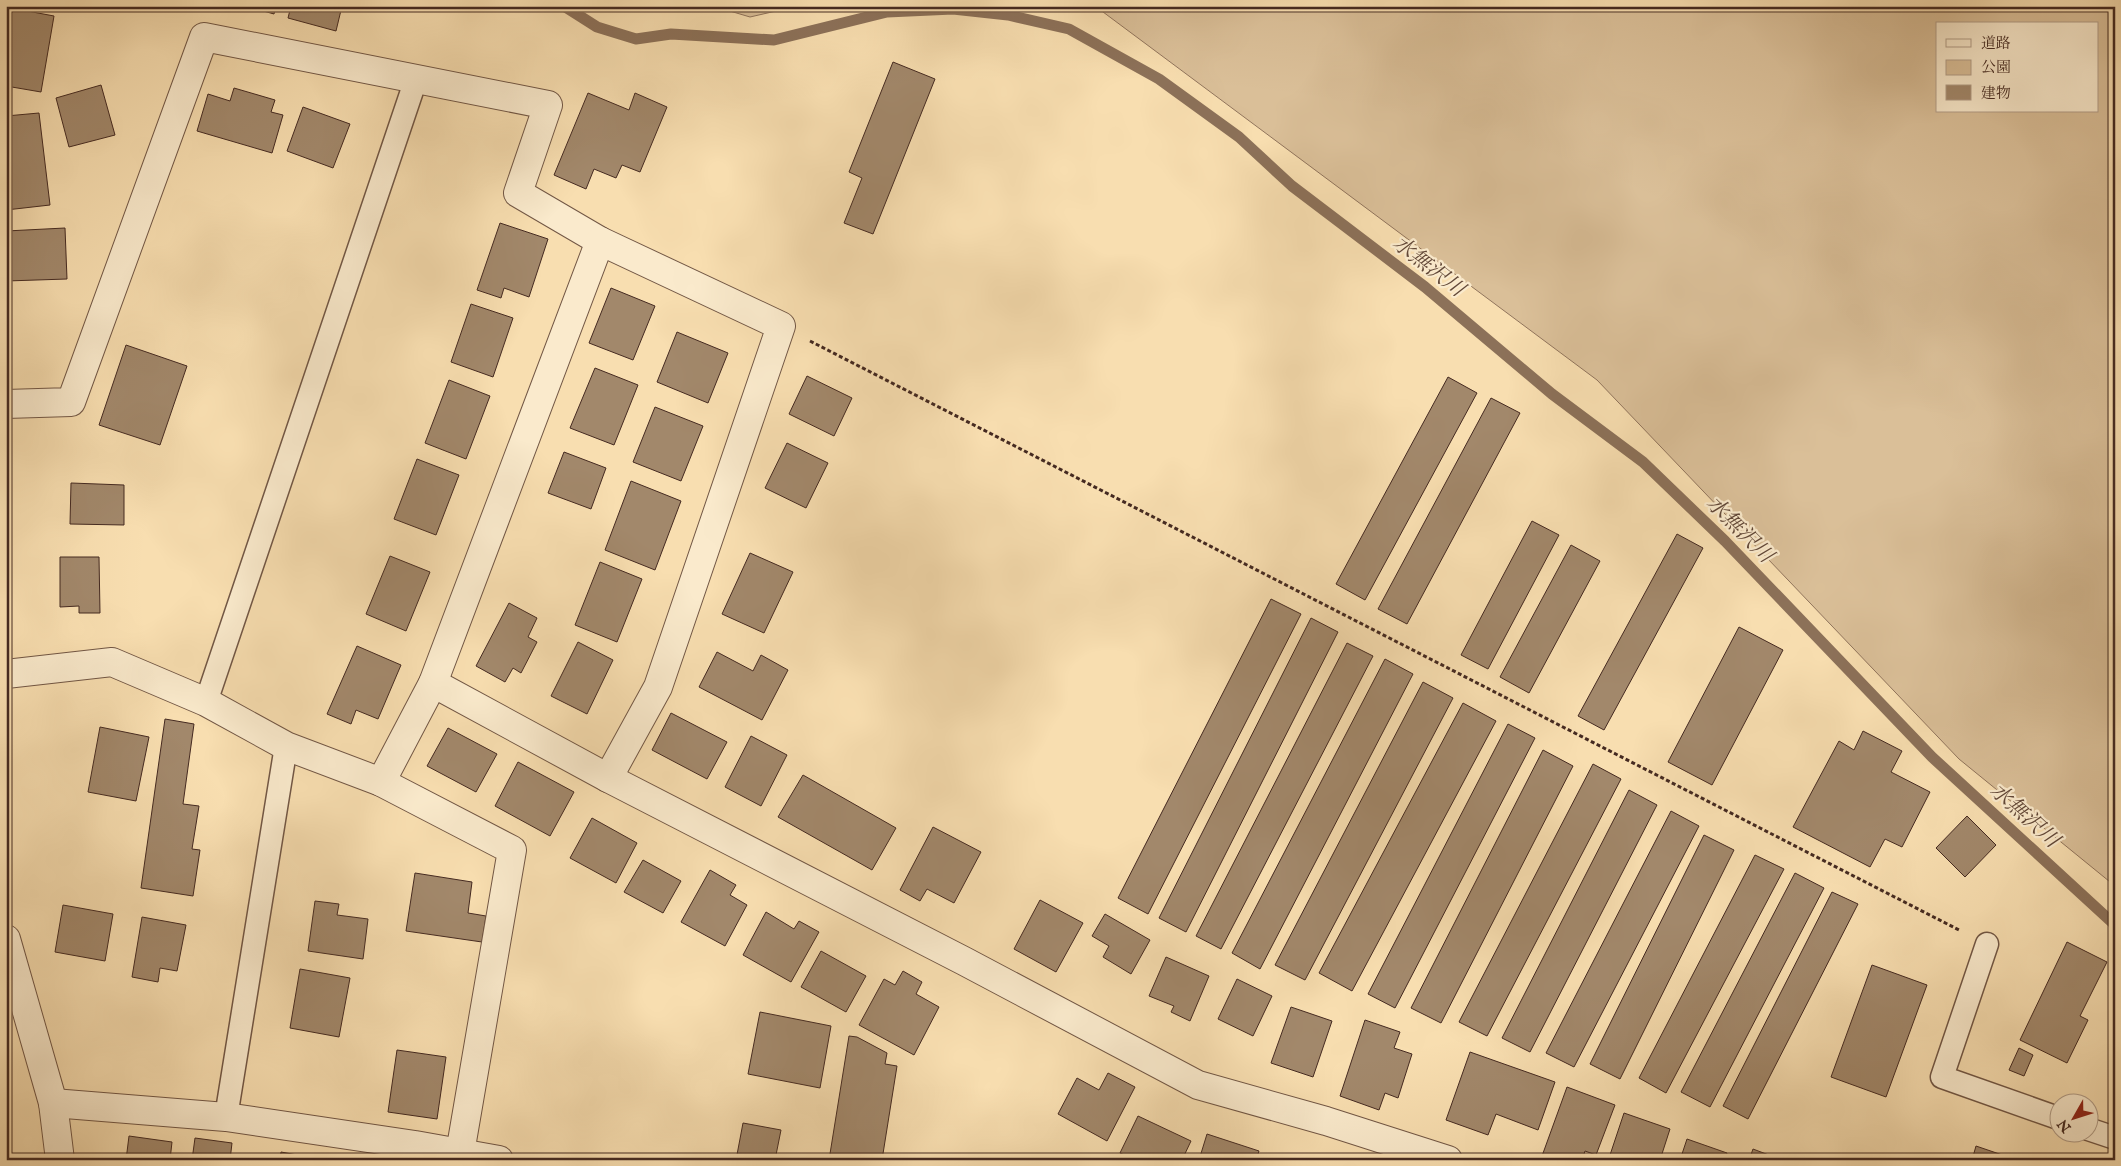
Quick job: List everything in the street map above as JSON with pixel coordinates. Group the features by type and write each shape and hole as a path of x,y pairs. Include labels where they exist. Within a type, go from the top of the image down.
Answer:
{"street":[{"path":"6,404 71,402 204,37 548,106 518,193 600,241 780,326 658,687 608,778"},
{"path":"381,782 433,683 600,241"},
{"path":"6,674 112,662 206,702 286,746 381,782 512,850 460,1153"},
{"path":"433,683 608,778 973,966 1198,1085 1326,1121 1448,1160"},
{"path":"6,939 53,1103 60,1160"},
{"path":"53,1103 226,1117 414,1152 460,1153 499,1160"}],"lane":[{"path":"206,702 416,79"},
{"path":"226,1117 286,746"},
{"path":"1988,944 1942,1077 2048,1114"},
{"path":"2098,1132 2115,1138"}],"path":[{"path":"780,326 1988,944"}],"green space":[{"path":"713,6 798,6 750,17"},
{"path":"1095,6 2115,6 2115,886 1959,759 1597,380"}],"building":[{"path":"254,6 276,6 274,14 253,8"},
{"path":"291,6 342,6 336,31 288,18"},
{"path":"6,7 54,16 41,92 6,86"},
{"path":"893,62 935,79 873,234 844,223 862,178 849,172"},
{"path":"101,85 115,135 69,147 56,98"},
{"path":"234,88 275,100 271,112 283,115 272,153 197,131 208,94 230,101"},
{"path":"588,93 629,110 635,93 667,107 640,172 622,165 616,178 594,169 586,189 554,175"},
{"path":"303,107 350,124 333,168 287,151"},
{"path":"39,113 50,205 6,210 6,116"},
{"path":"500,223 548,239 529,297 504,288 501,298 477,290"},
{"path":"65,228 67,279 6,281 6,231"},
{"path":"611,288 655,306 633,360 589,343"},
{"path":"471,304 513,318 493,377 451,362"},
{"path":"677,332 728,353 708,403 657,382"},
{"path":"126,345 187,366 160,445 99,425"},
{"path":"595,368 638,385 614,445 570,428"},
{"path":"807,376 852,398 834,436 789,414"},
{"path":"1448,377 1477,393 1365,600 1336,584"},
{"path":"449,380 490,396 466,459 425,443"},
{"path":"1491,398 1520,413 1407,624 1378,609"},
{"path":"655,407 703,426 681,481 633,462"},
{"path":"787,443 828,463 806,508 765,488"},
{"path":"564,452 606,468 591,509 548,493"},
{"path":"417,459 459,475 436,535 394,519"},
{"path":"631,481 681,501 655,570 605,550"},
{"path":"71,483 124,485 124,525 70,524"},
{"path":"1532,521 1559,535 1488,669 1461,655"},
{"path":"1677,534 1703,548 1604,730 1578,716"},
{"path":"1571,545 1600,561 1529,693 1500,677"},
{"path":"750,553 793,572 764,633 722,614"},
{"path":"390,556 430,572 406,631 366,614"},
{"path":"60,557 99,557 100,613 79,613 79,606 60,607"},
{"path":"600,562 642,579 617,642 575,625"},
{"path":"1271,599 1301,614 1148,914 1118,898"},
{"path":"509,603 537,618 528,637 537,642 521,673 513,668 505,682 476,666"},
{"path":"1311,618 1338,632 1186,932 1159,918"},
{"path":"1739,627 1783,650 1712,785 1668,762"},
{"path":"578,642 613,660 587,714 551,696"},
{"path":"1347,643 1373,656 1221,949 1196,936"},
{"path":"357,646 401,665 378,719 356,710 351,724 327,714"},
{"path":"717,652 753,671 761,655 788,670 762,720 699,687"},
{"path":"1385,659 1413,674 1260,969 1232,953"},
{"path":"1423,682 1453,698 1305,980 1275,965"},
{"path":"1463,703 1496,721 1352,991 1319,973"},
{"path":"671,713 727,742 707,779 652,750"},
{"path":"165,719 194,724 183,804 199,806 192,849 200,850 193,896 141,888"},
{"path":"1508,724 1535,738 1395,1008 1368,994"},
{"path":"100,727 149,737 136,801 88,792"},
{"path":"448,728 497,754 476,792 427,766"},
{"path":"1863,731 1902,751 1891,772 1930,792 1902,847 1885,839 1870,867 1793,827 1839,741 1854,750"},
{"path":"751,736 787,755 761,806 725,787"},
{"path":"1543,750 1573,766 1441,1023 1411,1008"},
{"path":"518,762 574,792 550,836 495,806"},
{"path":"1593,764 1621,779 1487,1036 1459,1022"},
{"path":"803,775 896,828 872,870 778,817"},
{"path":"1629,790 1657,805 1530,1052 1502,1038"},
{"path":"1671,811 1699,826 1574,1067 1546,1053"},
{"path":"1967,816 1996,845 1965,877 1936,848"},
{"path":"592,818 637,843 616,883 570,858"},
{"path":"933,827 981,852 954,903 927,889 920,901 900,890"},
{"path":"1704,835 1734,850 1620,1079 1590,1064"},
{"path":"1755,855 1784,869 1666,1093 1639,1078"},
{"path":"643,860 681,881 663,913 624,892"},
{"path":"710,870 736,885 730,895 747,905 725,946 681,922"},
{"path":"415,873 472,882 468,913 486,916 482,942 406,931"},
{"path":"1795,873 1824,888 1710,1107 1681,1092"},
{"path":"1832,892 1858,904 1748,1119 1723,1106"},
{"path":"1040,900 1083,923 1056,972 1014,949"},
{"path":"315,901 339,904 337,915 368,919 363,959 308,951"},
{"path":"63,905 113,914 105,961 55,952"},
{"path":"766,912 794,929 799,921 819,932 791,982 743,955"},
{"path":"1105,914 1150,940 1131,974 1103,957 1109,946 1092,936"},
{"path":"142,917 186,925 177,971 160,968 158,982 132,977"},
{"path":"2067,942 2107,962 2080,1016 2088,1020 2067,1063 2020,1040"},
{"path":"821,951 866,976 846,1012 801,987"},
{"path":"1166,957 1209,976 1190,1021 1171,1012 1174,1006 1149,996"},
{"path":"1872,965 1927,985 1886,1097 1831,1077"},
{"path":"300,969 350,978 339,1037 290,1028"},
{"path":"903,971 922,982 916,994 939,1007 914,1055 859,1025 884,979 895,985"},
{"path":"1237,979 1272,996 1253,1036 1218,1019"},
{"path":"1291,1007 1332,1021 1313,1077 1271,1063"},
{"path":"760,1012 831,1026 820,1088 748,1074"},
{"path":"1365,1020 1400,1032 1394,1048 1412,1054 1398,1098 1385,1093 1379,1110 1340,1096"},
{"path":"849,1036 857,1037 887,1053 885,1064 897,1066 882,1160 829,1160"},
{"path":"2019,1048 2033,1055 2024,1076 2009,1070"},
{"path":"397,1050 446,1057 437,1119 388,1112"},
{"path":"1470,1052 1555,1082 1538,1130 1496,1114 1488,1135 1446,1120"},
{"path":"1108,1073 1135,1087 1107,1141 1058,1114 1077,1078 1099,1090"},
{"path":"1567,1087 1615,1105 1596,1155 1585,1151 1582,1160 1553,1160 1542,1156"},
{"path":"1624,1113 1670,1129 1660,1160 1624,1160 1610,1155"},
{"path":"1138,1116 1191,1141 1182,1160 1135,1160 1120,1153"},
{"path":"743,1123 781,1130 775,1160 736,1160"},
{"path":"1207,1134 1259,1151 1256,1160 1199,1160"},
{"path":"129,1136 172,1142 170,1160 126,1160"},
{"path":"195,1138 232,1143 230,1160 192,1160"},
{"path":"1687,1139 1727,1153 1725,1160 1680,1160"},
{"path":"1976,1146 2017,1160 1972,1160"},
{"path":"1753,1149 1782,1160 1749,1160"},
{"path":"281,1152 325,1160 280,1160"}],"waterway":[{"name":"水無沢川","path":"564,6 597,27 636,39 671,34 774,40 887,12 953,9 1008,15 1069,29 1159,79 1239,137 1292,186 1425,287 1552,394 1643,462 1725,541 1932,757 2115,925"}]}
